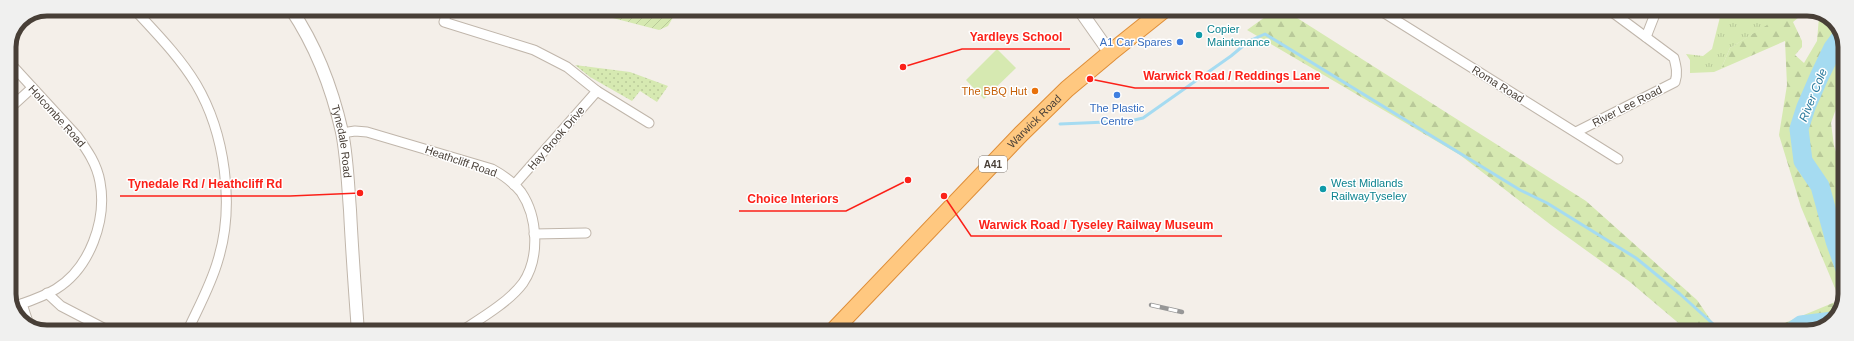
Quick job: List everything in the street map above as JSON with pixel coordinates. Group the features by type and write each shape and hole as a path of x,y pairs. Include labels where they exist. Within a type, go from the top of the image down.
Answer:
{"highway":[{"name":"Warwick Road","path":"839,325 1021,134 1067,89 1156,16"}],"street":[{"path":"140,16 170,48 196,84 210,115 222,154 226,192 223,241 213,275 190,325"},
{"name":"Tynedale Road","path":"296,16 306,31 318,56 342,134 348,188 358,325"},
{"path":"446,16 444,22 534,50 567,67 597,91 649,123"},
{"path":"1084,16 1110,53"},
{"name":"Roma Road","path":"1395,16 1618,159"},
{"path":"1618,16 1646,37 1654,16"},
{"name":"River Lee Road","path":"1576,132 1675,82 1677,68 1674,58 1646,37"},
{"name":"Holcombe Road","path":"16,70 77,136 86,149 98,173 102,198 98,231 90,250 79,267 56,289 18,305"},
{"path":"16,103 32,88"},
{"name":"Hay Brook Drive","path":"514,185 597,91"},
{"name":"Heathcliff Road","path":"342,134 355,131 367,132 492,169 504,176 522,193 527,205 534,234 534,249 531,265 523,283 508,298 470,325"},
{"path":"534,234 586,233"},
{"path":"47,294 61,306 98,325"}],"green space":[{"path":"605,16 674,16 668,26 659,30"},
{"path":"1266,16 1294,16 1586,201 1697,300 1714,325 1681,325 1630,282 1551,225 1460,155 1247,30"},
{"path":"1720,16 1766,16 1767,25 1730,48 1721,69 1714,72 1690,73 1690,60 1686,54 1703,56 1712,49"},
{"path":"1766,16 1800,16 1793,22 1802,41 1802,47 1795,55 1804,63 1817,41 1819,18 1826,22 1832,28 1837,39 1838,103 1831,123 1834,146 1838,158 1838,295 1801,207 1779,135 1787,85 1785,41 1721,69 1730,48 1766,25"},
{"path":"997,49 1016,68 984,99 966,80"},
{"path":"575,65 630,72 668,86 657,102 640,91 632,101 590,77"},
{"path":"1837,301 1832,313 1823,321 1811,325 1780,325"}],"waterway":[{"path":"1060,124 1130,121 1143,118 1231,56 1249,41 1265,34 1520,190 1547,203 1636,258 1680,294 1714,325"},
{"name":"River Cole","path":"1838,42 1819,77 1806,107 1799,129 1803,161 1820,186 1838,249"},
{"path":"1801,325 1817,323"}],"railway":[{"path":"1151,305 1182,312"}],"place":[{"name":"Copier Maintenance","path":"1199,35"},
{"name":"A1 Car Spares","path":"1180,42"},
{"name":"Yardleys School","path":"903,67"},
{"name":"Warwick Road / Reddings Lane","path":"1090,79"},
{"name":"The BBQ Hut","path":"1035,91"},
{"name":"The Plastic Centre","path":"1117,95"},
{"name":"Choice Interiors","path":"908,180"},
{"name":"West Midlands RailwayTyseley","path":"1323,189"},
{"name":"Tynedale Rd / Heathcliff Rd","path":"360,193"},
{"name":"Warwick Road / Tyseley Railway Museum","path":"944,196"}]}
